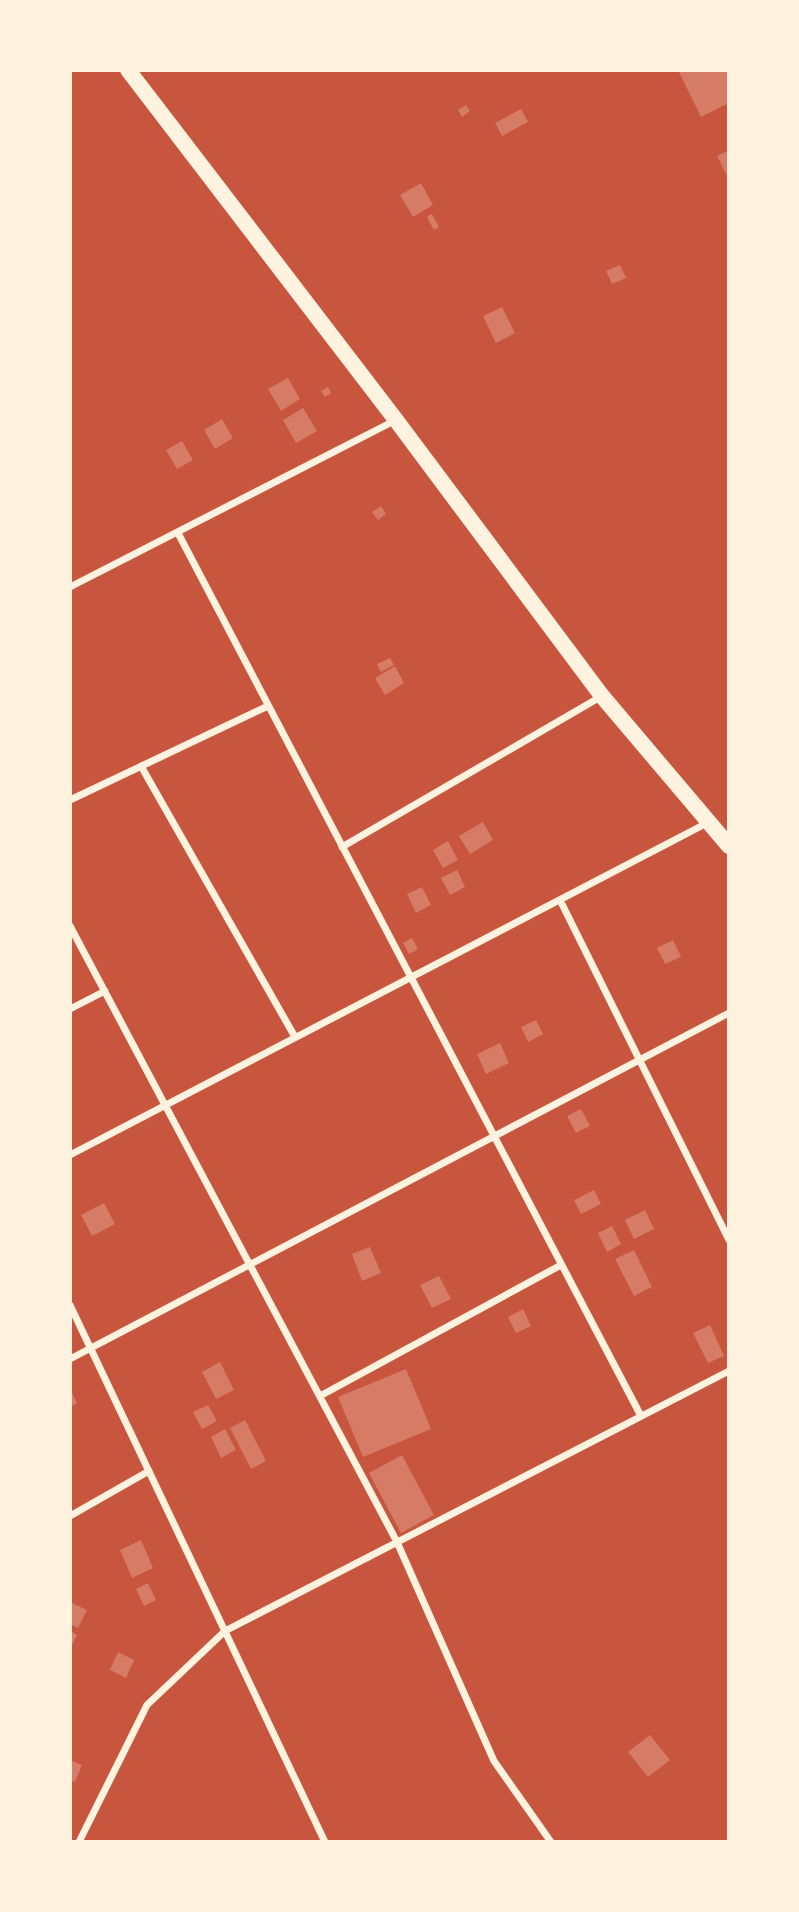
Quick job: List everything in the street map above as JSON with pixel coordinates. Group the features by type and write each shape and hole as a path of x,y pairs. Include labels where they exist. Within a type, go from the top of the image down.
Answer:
{"highway":[{"path":"128,70 396,420 602,696 729,846"}],"street":[{"path":"70,587 396,420"},
{"path":"178,533 640,1416"},
{"path":"342,847 602,696"},
{"path":"70,800 268,706"},
{"path":"141,766 295,1037"},
{"path":"70,1155 709,822"},
{"path":"560,900 729,1240"},
{"path":"70,926 397,1542 494,1761 551,1842"},
{"path":"70,1009 105,991"},
{"path":"70,1359 729,1013"},
{"path":"320,1396 561,1265"},
{"path":"70,1305 325,1842"},
{"path":"79,1842 147,1705 225,1631 729,1371"},
{"path":"70,1516 149,1471"}],"building":[{"path":"678,70 729,70 729,103 701,117"},
{"path":"466,105 470,111 462,117 458,110"},
{"path":"521,109 528,122 502,136 495,123"},
{"path":"729,150 729,173 726,174 717,156"},
{"path":"421,183 433,205 413,217 400,195"},
{"path":"432,214 439,227 434,230 427,217"},
{"path":"620,265 626,278 612,284 606,271"},
{"path":"502,307 515,333 496,343 483,316"},
{"path":"288,378 300,399 281,411 268,389"},
{"path":"328,387 331,393 325,397 321,391"},
{"path":"303,408 317,431 296,443 283,420"},
{"path":"222,419 233,438 215,449 204,430"},
{"path":"182,441 193,460 177,469 166,450"},
{"path":"381,506 386,514 378,520 372,512"},
{"path":"390,658 394,665 381,672 377,664"},
{"path":"395,666 404,683 385,695 375,678"},
{"path":"483,822 493,840 470,854 459,836"},
{"path":"448,841 458,860 443,868 433,850"},
{"path":"457,870 465,887 450,895 441,878"},
{"path":"422,887 431,905 416,913 407,894"},
{"path":"412,938 418,949 409,954 403,943"},
{"path":"673,940 681,957 665,964 657,948"},
{"path":"536,1020 543,1034 528,1042 521,1027"},
{"path":"500,1043 509,1063 486,1074 477,1054"},
{"path":"581,1109 590,1126 576,1133 567,1116"},
{"path":"594,1190 601,1204 581,1214 574,1200"},
{"path":"104,1203 115,1224 92,1236 81,1215"},
{"path":"645,1210 654,1229 634,1239 625,1220"},
{"path":"612,1226 621,1244 607,1252 598,1233"},
{"path":"370,1247 381,1273 362,1281 352,1254"},
{"path":"634,1250 652,1287 634,1296 615,1259"},
{"path":"439,1276 451,1299 432,1308 420,1285"},
{"path":"523,1309 531,1326 516,1333 508,1317"},
{"path":"710,1325 724,1356 708,1363 693,1333"},
{"path":"220,1362 234,1390 216,1399 202,1372"},
{"path":"406,1369 431,1429 363,1457 338,1397"},
{"path":"70,1389 77,1403 70,1407"},
{"path":"208,1405 217,1421 202,1429 193,1412"},
{"path":"245,1420 266,1461 251,1469 230,1428"},
{"path":"225,1429 236,1450 221,1458 211,1437"},
{"path":"402,1455 434,1515 401,1533 369,1473"},
{"path":"141,1540 153,1568 132,1578 120,1550"},
{"path":"148,1583 156,1600 144,1606 136,1589"},
{"path":"70,1602 87,1610 78,1628 70,1624"},
{"path":"70,1631 77,1635 70,1649"},
{"path":"118,1652 134,1660 126,1678 110,1670"},
{"path":"650,1735 670,1760 648,1777 628,1752"},
{"path":"70,1760 82,1765 75,1782 70,1780"}]}
